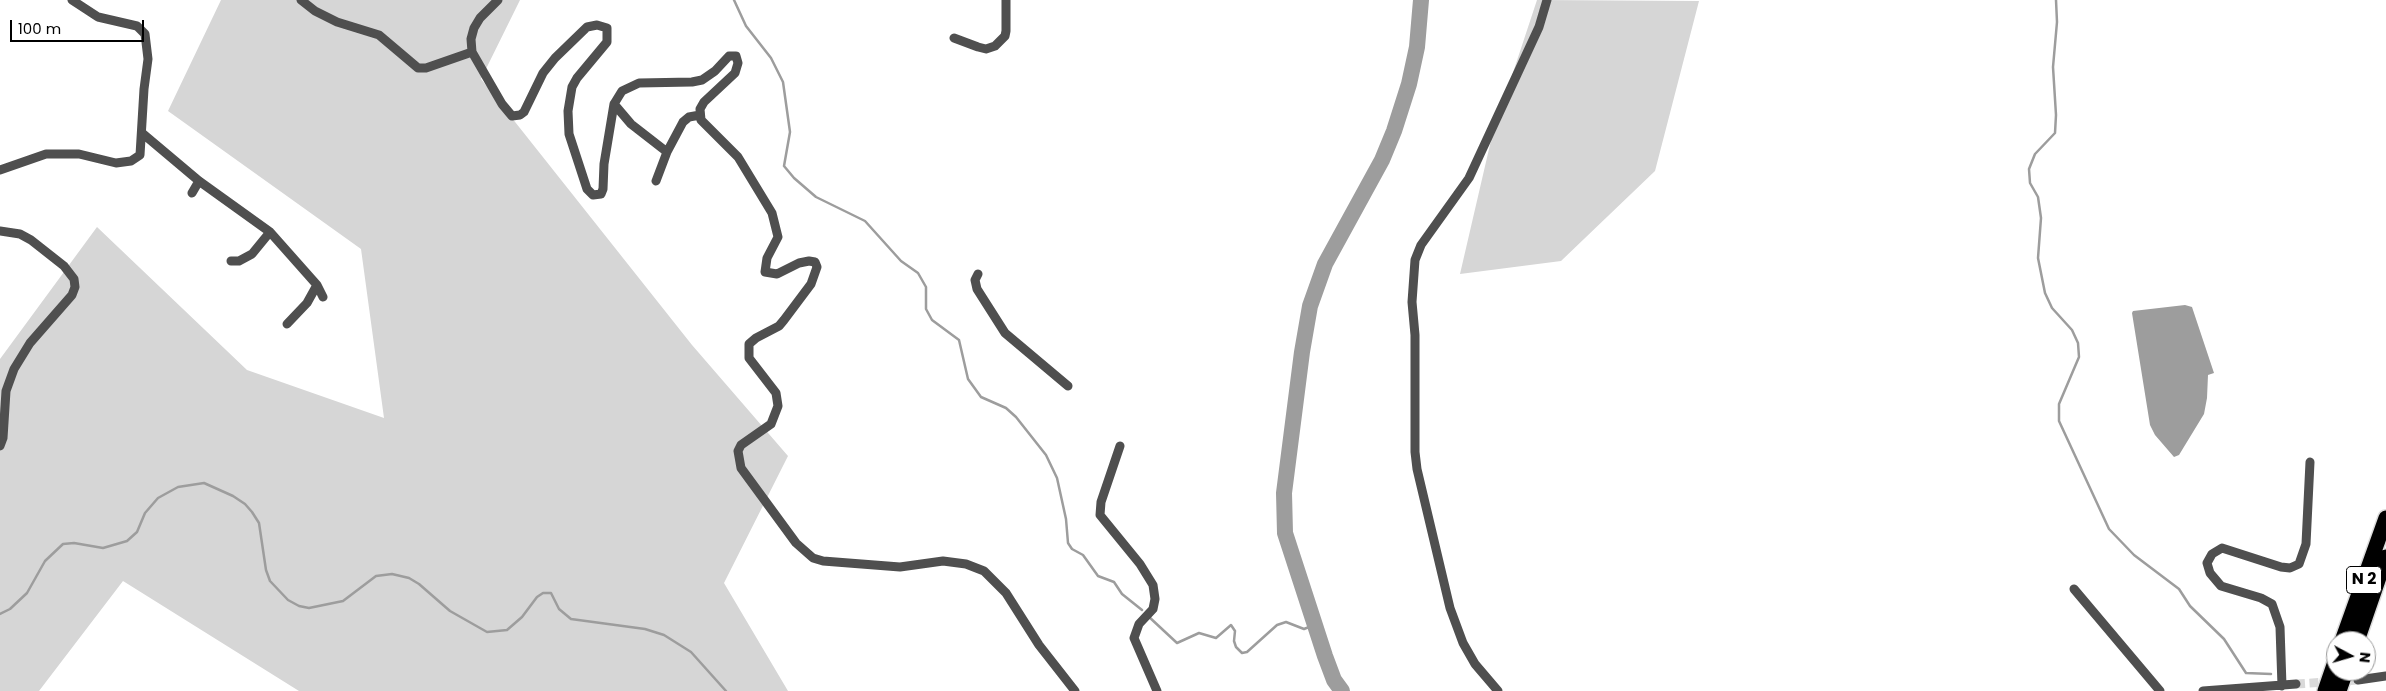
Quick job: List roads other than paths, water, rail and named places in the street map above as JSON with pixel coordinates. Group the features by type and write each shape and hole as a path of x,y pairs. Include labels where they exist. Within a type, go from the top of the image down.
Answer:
{"highway":[{"name":"N 2","path":"2346,631 2386,518"},
{"name":"N 2","path":"2360,631 2386,557"},
{"path":"2339,691 2347,681"}],"street":[{"path":"0,170 28,159 56,153 79,154 116,163 126,163 140,155 148,50 145,34 141,29 132,24 98,17 72,0"},
{"path":"301,0 315,11 337,22 380,36 393,45 408,62 418,68 426,68 472,52"},
{"path":"498,0 480,18 474,28 471,39 472,52 505,109 509,114 516,117 528,107 543,73 555,58 587,28 597,24 607,28 609,36 604,47 572,87 568,111 569,134 587,190 593,195 601,194 603,189 604,164 614,104 617,97 630,86 649,82 692,82 702,80 716,71 729,56 736,56 738,63 735,72 704,102 700,115 702,120 738,156 772,214 778,236 767,258 765,272 777,274 804,262 812,261 817,264 811,284 779,326 756,338 749,344 749,358 776,393 778,406 775,419 771,424 741,445 738,452 741,468 796,543 813,558 823,561 900,567 943,561 966,564 984,571 1006,593 1039,645 1075,691"},
{"path":"954,38 986,49 995,46 1006,31 1006,0"},
{"path":"1498,691 1475,664 1463,643 1450,608 1420,478 1415,452 1415,335 1412,302 1415,260 1421,245 1469,178 1538,27 1547,0"},
{"path":"614,104 637,129 667,152"},
{"path":"656,181 667,152 683,122 689,117 700,115"},
{"path":"142,133 199,181 270,232 317,285 324,297"},
{"path":"192,193 199,181"},
{"path":"0,231 15,233 31,240 64,266 74,279 75,287 72,295 30,343 14,369 6,391 3,438 0,446"},
{"path":"231,261 239,261 252,254 270,232"},
{"path":"978,274 975,280 977,289 1005,333 1068,386"},
{"path":"287,324 307,303 317,285"},
{"path":"1120,446 1102,496 1100,515 1140,564 1153,585 1156,599 1153,609 1139,624 1134,638 1157,691"},
{"path":"2282,686 2280,627 2272,604 2261,598 2221,586 2210,572 2207,562 2212,554 2222,548 2281,567 2290,568 2299,564 2306,544 2310,462"},
{"path":"2074,589 2160,691"},
{"path":"2203,691 2255,689 2296,684"}],"waterway":[{"path":"734,0 746,26 771,58 783,82 790,132 784,166 794,178 816,197 865,221 901,261 918,273 926,287 926,309 932,320 959,340 968,379 981,397 1006,408 1016,417 1046,455 1057,478 1066,519 1068,543 1072,549 1083,555 1098,576 1114,582 1122,594 1142,610"},
{"path":"1342,691 1334,680 1325,656 1285,533 1284,493 1302,352 1310,306 1325,264 1382,160 1394,131 1409,84 1417,47 1421,0"},
{"path":"2056,0 2057,22 2053,67 2056,115 2055,133 2035,154 2029,169 2030,183 2038,197 2041,218 2038,258 2045,293 2052,308 2072,330 2078,343 2079,357 2059,404 2059,421 2109,529 2134,555 2179,589 2190,606 2224,639 2246,673 2271,674"},
{"path":"0,614 10,609 27,593 45,561 63,544 74,543 103,548 127,541 137,532 145,513 158,498 178,487 204,483 233,496 245,504 252,512 259,523 266,570 270,581 288,600 299,606 309,608 343,601 376,576 392,574 409,578 419,584 450,611 487,632 507,630 522,617 537,597 543,593 551,593 559,609 571,619 645,629 664,635 691,652 726,691"},
{"path":"1148,616 1177,643 1199,633 1216,638 1231,625 1235,631 1234,641 1236,647 1242,653 1247,652 1277,625 1286,622 1304,629 1314,625"}],"tunnel":[{"path":"2296,684 2342,681"}]}
